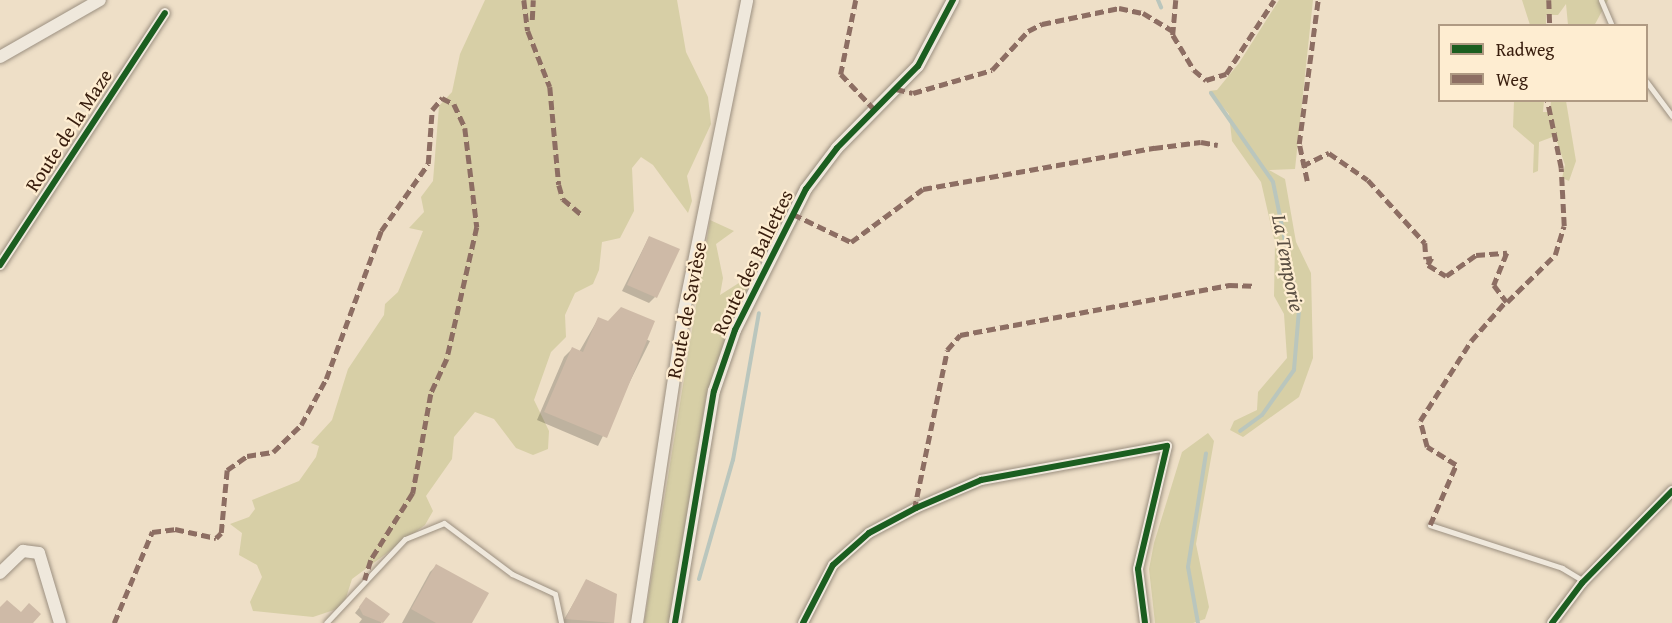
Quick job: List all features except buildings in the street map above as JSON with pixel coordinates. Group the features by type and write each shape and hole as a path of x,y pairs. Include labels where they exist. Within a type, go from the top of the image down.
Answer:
{"street":[{"path":"0,57 100,0"},
{"name":"Route de Savièse","path":"637,623 682,322 747,0"},
{"name":"Route des Ballettes","path":"675,623 710,413 735,330 806,189 837,148 918,66 953,0"},
{"name":"Route de la Maze","path":"0,265 165,13"},
{"path":"803,623 833,566 869,533 916,508 981,480 1167,446 1138,569 1145,623"},
{"path":"1552,623 1584,581 1672,492"},
{"path":"0,573 23,551 39,553 60,623"}],"lane":[{"path":"1602,0 1611,24"},
{"path":"1648,82 1672,116"},
{"path":"326,623 405,539 444,523 512,574 555,594 561,623"},
{"path":"1430,525 1562,568 1584,581"}],"shaded area":[{"path":"485,0 677,0 686,52 708,97 711,124 687,176 692,201 688,213 653,165 641,157 632,168 634,211 620,238 602,242 599,270 593,284 575,293 565,315 566,337 551,352 534,400 549,431 548,449 533,455 516,448 494,419 475,412 454,437 452,459 426,496 433,511 425,525 352,579 343,607 313,617 253,611 250,602 262,577 257,565 239,555 242,533 230,524 249,517 255,509 252,500 299,481 316,457 319,446 311,443 332,420 348,369 384,315 385,304 398,292 423,231 409,228 424,212 421,197 433,181 439,106 452,92 460,54"},
{"path":"1279,0 1313,0 1295,169 1269,170 1285,179 1296,242 1311,273 1313,358 1299,397 1243,437 1230,430 1234,421 1257,410 1258,392 1287,358 1284,314 1274,296 1275,243 1261,182 1232,141 1229,114 1209,91 1217,90 1239,63"},
{"path":"1522,0 1608,0 1595,24 1568,24 1566,4 1558,15 1546,15 1546,24 1530,24"},
{"path":"1514,102 1544,102 1543,112 1550,112 1551,102 1566,102 1576,161 1569,181 1562,178 1565,165 1555,136 1539,142 1538,171 1533,173 1534,145 1513,127"},
{"path":"710,220 734,231 716,244 723,278 720,295 753,274 706,397 669,623 644,623"},
{"path":"1208,433 1214,441 1196,544 1209,607 1205,619 1193,623 1155,623 1149,569 1154,543 1182,452"}],"waterway":[{"name":"La Temporie","path":"1158,0 1161,7"},
{"name":"La Temporie","path":"1211,93 1273,182 1299,310 1294,370 1262,415 1240,431"},
{"path":"699,579 733,460 759,313"},
{"name":"La Temporie","path":"1198,623 1188,567 1206,453"}],"marked path":[{"path":"524,0 528,31 550,87 559,185 563,199 581,214"},
{"path":"532,20 533,0"},
{"path":"856,0 841,74 875,110"},
{"path":"1176,0 1173,35 1194,70 1206,80 1226,74 1274,0"},
{"path":"1307,181 1299,144 1318,0"},
{"path":"1549,0 1550,24"},
{"path":"896,89 913,93 992,70 1028,31 1042,24 1119,8 1143,13 1173,31"},
{"path":"114,623 152,532 175,529 216,538 221,533 227,470 247,456 273,452 301,425 326,379 381,231 428,164 432,110 442,98 454,104 465,128 477,227 447,359 431,394 413,493 371,560 365,580"},
{"path":"1302,166 1329,153 1368,180 1425,243 1426,259 1432,258 1428,265 1446,276 1476,255 1507,253 1494,285 1507,302 1555,255 1564,226 1561,168 1547,102"},
{"path":"793,214 851,242 923,189 1154,148 1201,142 1218,145"},
{"path":"914,510 947,350 960,335 1229,285 1253,286"},
{"path":"1430,525 1456,465 1427,447 1420,421 1471,341 1506,301"}],"cycle path":[{"path":"675,623 714,391 735,330 806,189 837,148 918,66 953,0"},
{"path":"0,265 165,13"},
{"path":"803,623 833,565 869,533 916,508 981,480 1167,446 1138,569 1145,623"},
{"path":"1552,623 1582,583 1672,491"}]}
